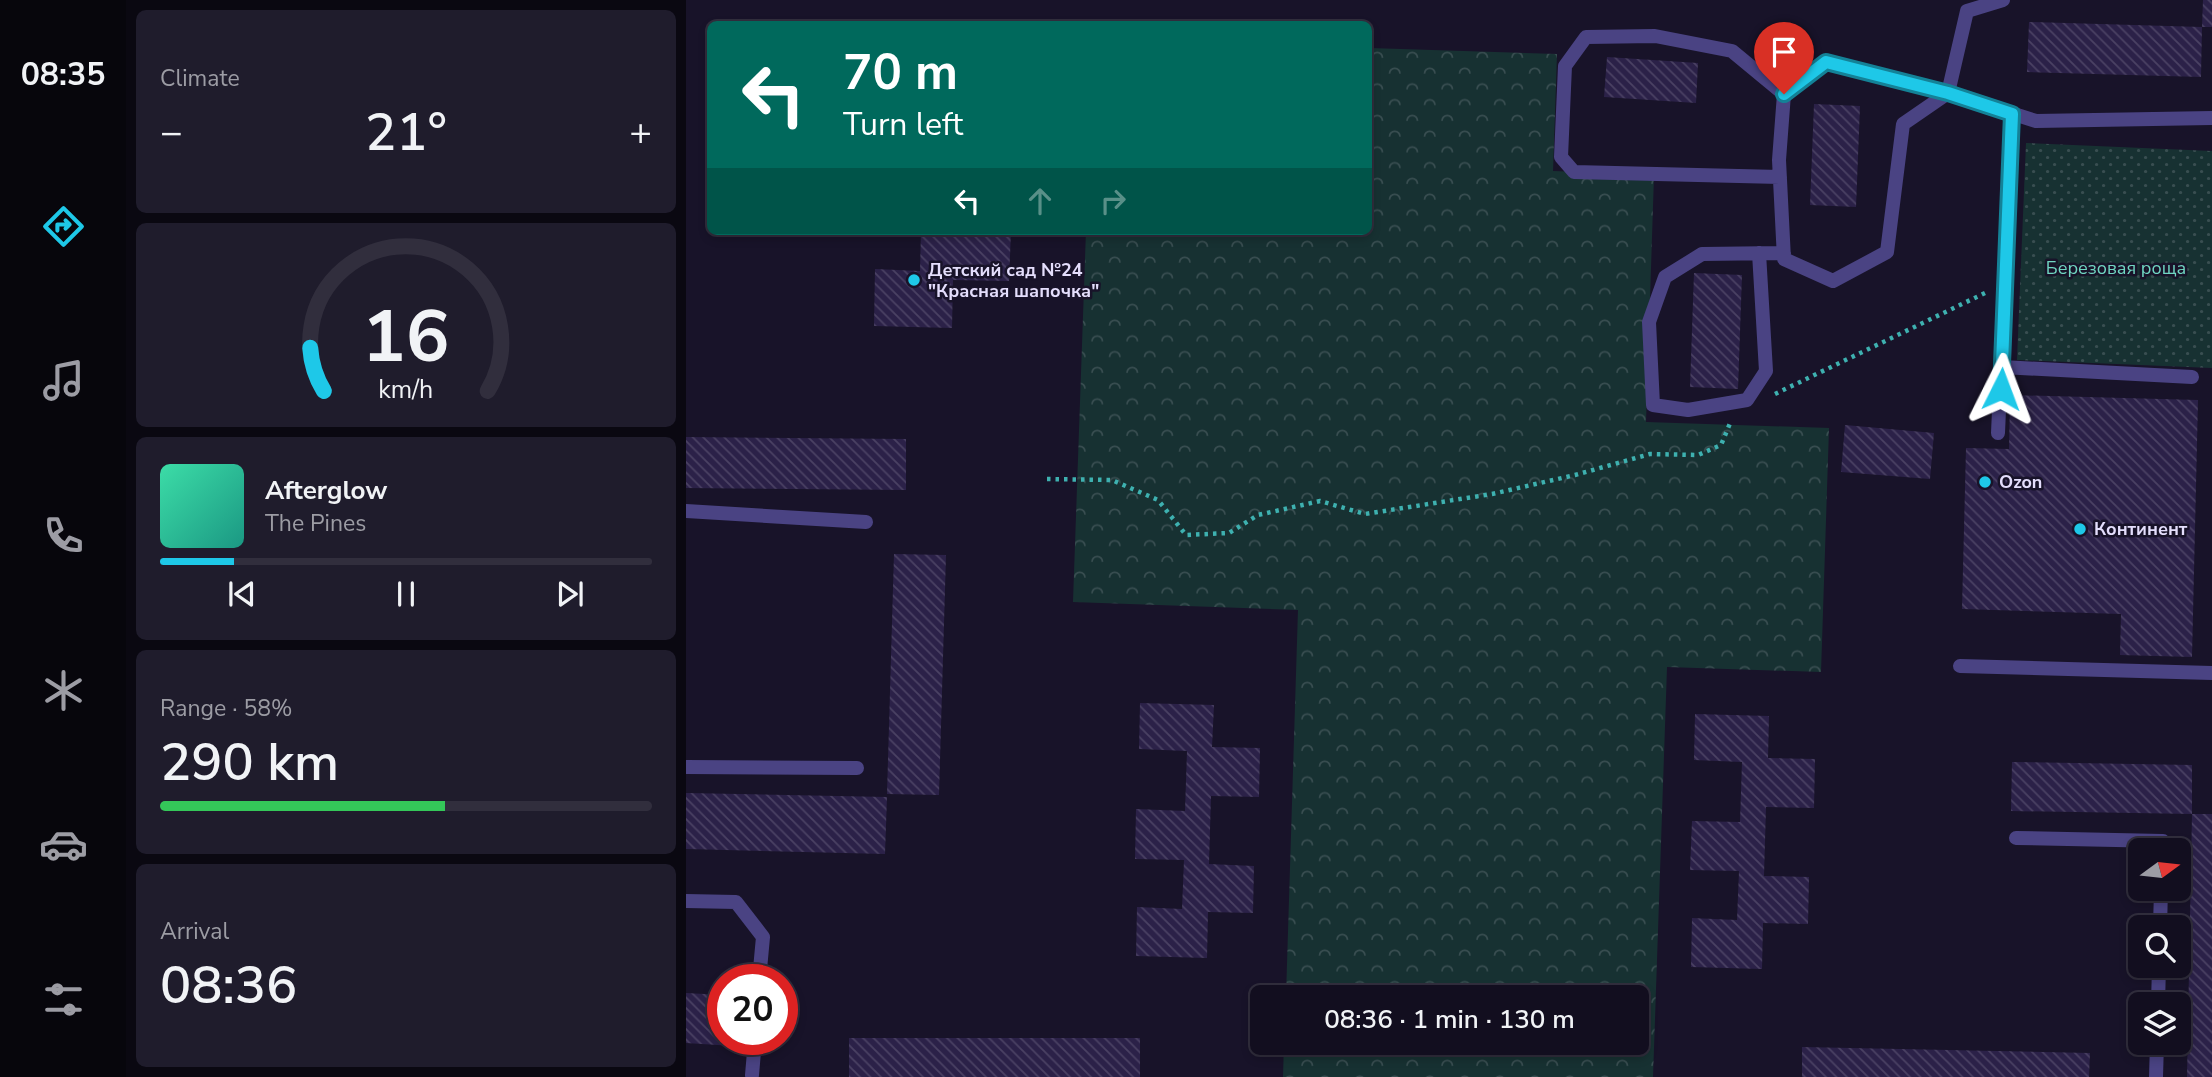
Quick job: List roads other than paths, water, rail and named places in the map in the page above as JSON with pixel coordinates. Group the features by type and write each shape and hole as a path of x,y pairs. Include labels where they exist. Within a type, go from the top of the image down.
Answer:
{"lane":[{"path":"2003,0 1967,11 1948,93 1903,124 1887,252 1833,281 1784,259 1779,160 1784,94 1826,62 1948,93 2036,121 2212,118"},
{"path":"1780,177 1574,172 1561,157 1565,66 1586,37 1655,36 1731,51 1784,94"},
{"path":"1998,433 2012,114"},
{"path":"1759,253 1766,370 1747,400 1688,410 1653,405 1649,322 1665,277 1702,254 1759,253 1784,253"},
{"path":"2002,367 2192,377"},
{"path":"686,511 866,522"},
{"path":"1960,666 2212,673"},
{"path":"686,767 857,768"},
{"path":"2016,838 2128,840"},
{"path":"686,901 736,902 763,937 760,964"},
{"path":"751,1076 753,1055"},
{"path":"2156,1077 2157,1055"}],"place":[{"name":"Детский сад №24 \"Красная шапочка\"","path":"914,280"},
{"name":"Ozon","path":"1985,482"},
{"name":"Континент","path":"2080,529"}],"park label":[{"name":"Березовая роща","path":"2116,268"}]}
